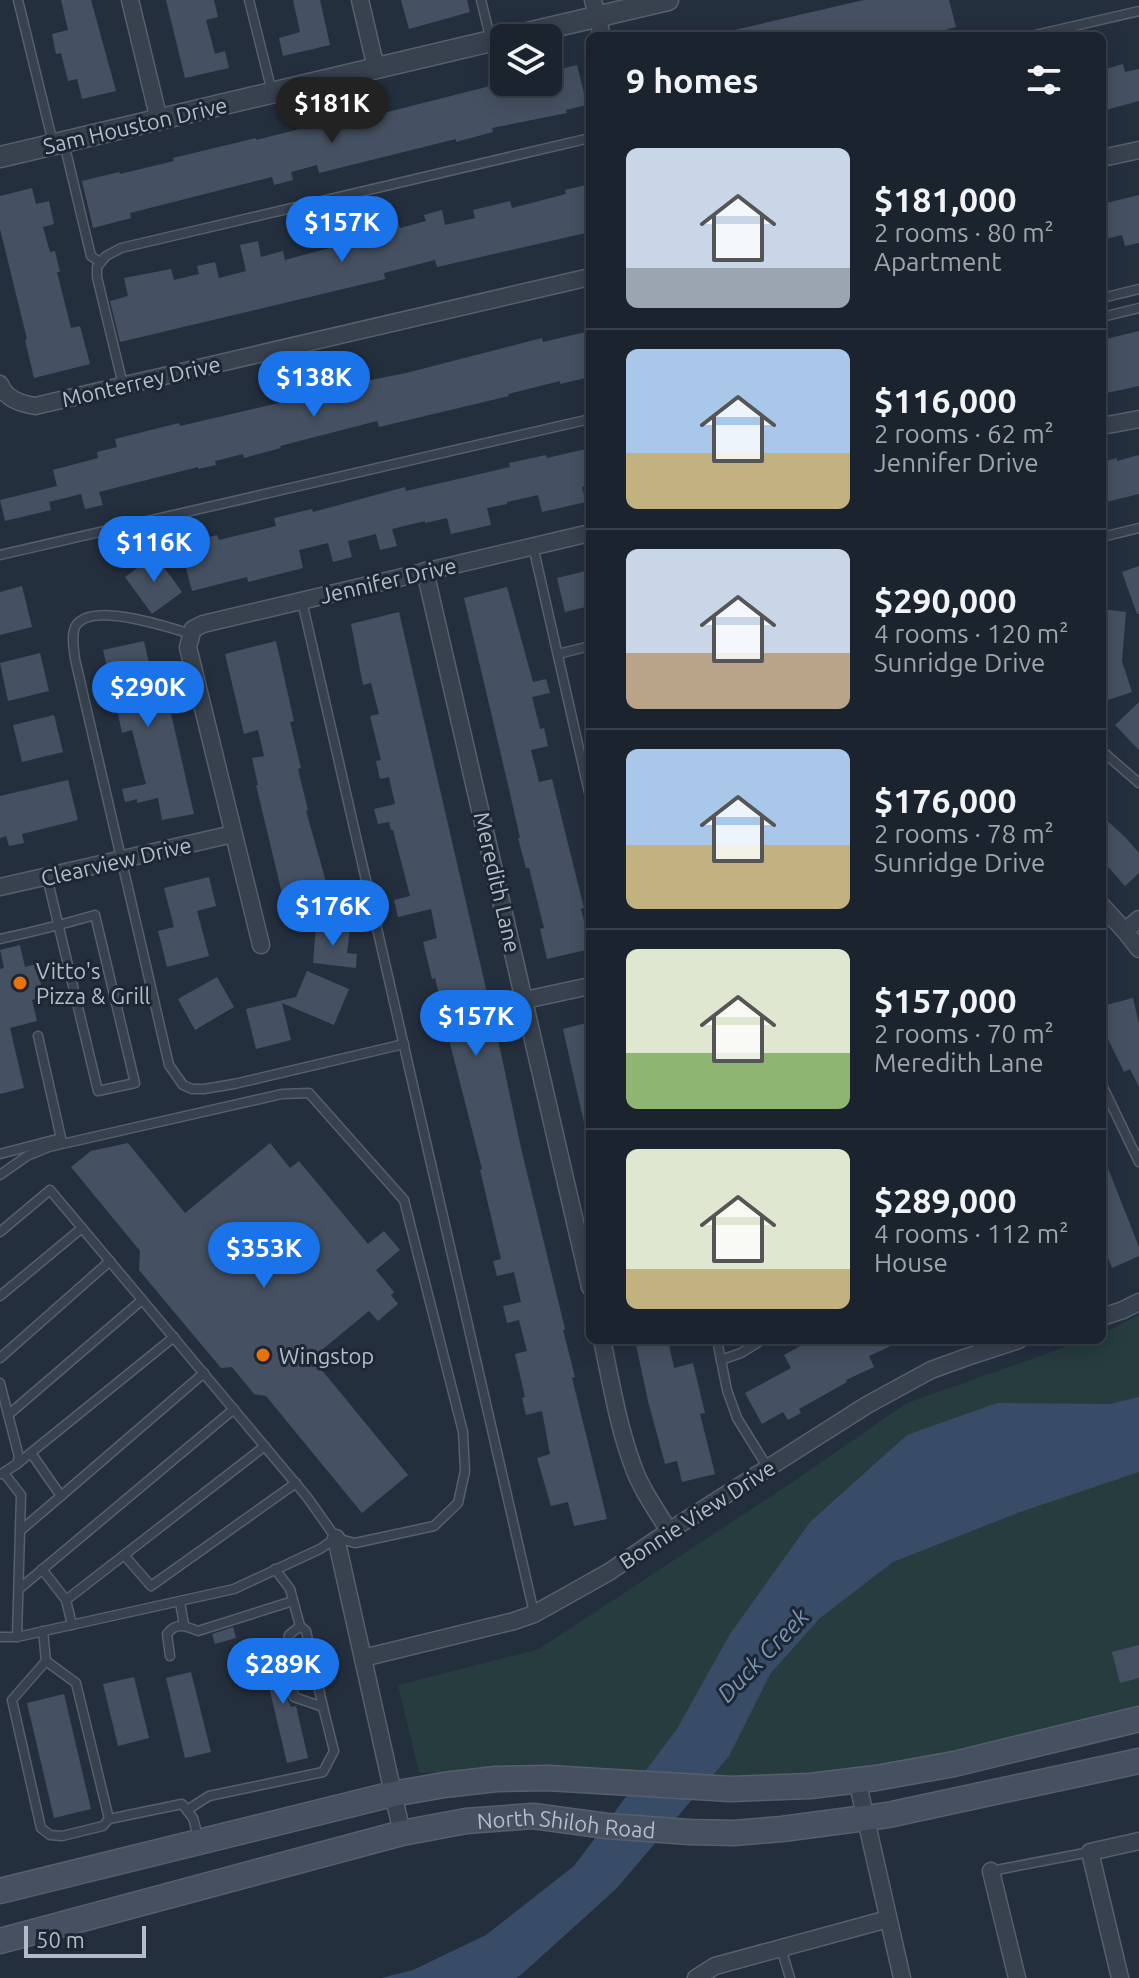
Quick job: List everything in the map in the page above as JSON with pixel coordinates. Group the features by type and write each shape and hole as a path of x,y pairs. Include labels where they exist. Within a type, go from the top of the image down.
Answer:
{"main road":[{"name":"North Shiloh Road","path":"0,1891 393,1794 444,1785 496,1779 548,1778 731,1789 810,1786 954,1764 1139,1719"},
{"name":"North Shiloh Road","path":"0,1941 402,1833 466,1821 533,1816 689,1832 734,1833 782,1829 888,1815 1139,1761"},
{"path":"731,1789 734,1833"}],"street":[{"path":"130,0 159,120"},
{"path":"360,0 376,68"},
{"name":"Sam Houston Drive","path":"562,26 668,0"},
{"name":"Sam Houston Drive","path":"0,157 490,41"},
{"path":"1106,157 1139,150"},
{"name":"Monterrey Drive","path":"0,384 4,393 19,403 35,406 586,278"},
{"path":"1106,425 1139,419"},
{"name":"Jennifer Drive","path":"191,634 193,629 203,624 586,534"},
{"name":"Meredith Lane","path":"425,571 586,1269"},
{"path":"191,634 188,647 261,945"},
{"name":"Clearview Drive","path":"0,887 233,834"},
{"path":"1106,910 1139,949"},
{"path":"1125,931 1139,919"},
{"path":"525,1000 586,987"},
{"path":"1106,1316 1139,1302"},
{"path":"603,1344 633,1468 669,1531"},
{"name":"Bonnie View Drive","path":"363,1658 534,1614 609,1572 867,1405 931,1370 1007,1344"},
{"path":"336,1538 402,1833"},
{"path":"857,1780 902,1978"},
{"path":"1120,1978 1090,1852 1139,1841"},
{"path":"991,1871 1017,1978"},
{"path":"696,1978 715,1966 888,1919"}],"lane":[{"path":"18,0 91,256 100,262"},
{"path":"249,0 272,93"},
{"path":"481,0 493,24"},
{"path":"1048,32 1139,11"},
{"path":"123,385 97,277 100,262 121,248 586,139"},
{"path":"1106,297 1139,289"},
{"path":"1106,316 1139,308"},
{"path":"0,555 586,420"},
{"path":"1106,536 1139,528"},
{"path":"533,546 586,779"},
{"path":"302,600 534,1614"},
{"path":"191,634 140,619 98,615 76,624 73,637 75,659 120,860 169,1065 183,1085 204,1089 404,1044"},
{"path":"558,654 586,647"},
{"path":"1106,754 1139,783"},
{"path":"0,939 59,925 95,915 135,1083 98,1091 59,925 47,877"},
{"path":"0,1154 61,1138 38,1036"},
{"path":"0,1232 50,1190 296,1483 336,1538 355,1543 434,1526 458,1503 465,1471 463,1432 404,1200 309,1093 282,1094 49,1147 27,1156 1,1173"},
{"path":"1106,1093 1139,1162"},
{"path":"0,1296 82,1228"},
{"path":"0,1358 110,1261"},
{"path":"8,1415 142,1300"},
{"path":"17,1637 21,1495 2,1474 174,1337"},
{"path":"718,1344 727,1390 737,1418 768,1468"},
{"path":"721,1360 756,1344"},
{"path":"20,1531 204,1373"},
{"path":"0,1383 19,1457 17,1464"},
{"path":"19,1589 234,1409"},
{"path":"66,1600 265,1446"},
{"path":"31,1453 61,1496"},
{"path":"124,1555 151,1586 296,1483"},
{"path":"0,1637 17,1637 234,1589 320,1549 336,1538"},
{"path":"42,1569 66,1600 72,1625"},
{"path":"187,1810 209,1796 323,1772 334,1751 306,1631 300,1626 290,1589 275,1569"},
{"path":"170,1656 167,1634 175,1627 184,1625 198,1631 293,1601"},
{"path":"180,1602 184,1625"},
{"path":"300,1626 289,1635 285,1651 294,1697 323,1707"},
{"path":"43,1631 46,1661 12,1700 41,1828 50,1835 62,1836 103,1826 109,1819 182,1804 193,1818 199,1842"},
{"path":"46,1661 76,1683 109,1819"},
{"path":"991,1871 1090,1852"},
{"path":"781,1948 790,1978"}],"green space":[{"path":"1139,1315 1139,1708 855,1773 750,1782 596,1767 419,1773 398,1685 539,1649 907,1403 1074,1344 1106,1344 1106,1332"}],"water":[{"name":"Duck Creek","path":"1139,1397 1139,1472 1020,1512 893,1562 820,1618 770,1674 729,1756 617,1888 522,1974 516,1978 381,1978 413,1970 486,1935 574,1866 677,1729 730,1634 810,1522 907,1435 997,1403 1110,1404"}],"building":[{"path":"61,0 91,0 116,91 82,99 77,79 68,81 61,53 56,54 52,34 68,30"},
{"path":"166,0 214,0 218,17 206,20 215,54 225,51 229,68 185,78"},
{"path":"293,0 320,0 330,45 283,56 279,38 300,32"},
{"path":"401,0 467,0 470,12 409,29"},
{"path":"864,0 949,0 956,27 937,32 730,31"},
{"path":"1123,64 1125,72 1139,69 1139,101 1106,110 1106,69"},
{"path":"577,65 586,101 586,105 566,110 567,113 492,128 493,132 456,142 456,139 319,173 317,165 291,172 293,180 274,185 272,177 130,213 131,218 93,228 82,181 347,117 348,122 490,86 490,96 562,96 562,69"},
{"path":"586,185 586,233 437,267 435,260 384,273 385,279 120,342 110,301 128,296 124,278 171,269 174,280 199,274 197,266 215,262 219,278 246,271 240,245 258,241 261,257 283,251 285,260 337,246 333,229 347,226 350,239 381,232 378,222 397,217 400,228 426,221 424,215 442,210 445,225 475,218 473,210 510,201 512,208 566,194 565,190"},
{"path":"32,188 36,204 49,201 54,224 43,227 50,252 55,251 71,328 80,326 90,364 34,378 0,229 0,196"},
{"path":"1139,195 1139,243 1125,246 1122,235 1106,239 1106,203"},
{"path":"1139,331 1139,386 1106,393 1106,339"},
{"path":"586,332 586,378 560,384 560,381 379,427 377,421 244,458 243,454 215,461 216,465 99,492 103,505 85,509 81,494 49,502 51,510 5,521 0,500 57,486 53,470 98,458 97,452 117,447 115,439 406,373 542,338 543,342"},
{"path":"586,449 586,486 582,487 586,502 542,512 538,495 507,502 487,508 491,525 451,534 447,518 425,521 392,529 397,546 380,550 376,534 348,541 352,557 333,562 328,543 299,550 303,568 248,582 247,577 192,591 180,545 217,535 219,540 276,526 274,518 312,509 313,512 405,487 406,491 510,467 509,463 546,455 547,458"},
{"path":"1139,455 1139,494 1106,502 1106,461 1117,458 1117,461"},
{"path":"155,555 182,592 152,614 125,577"},
{"path":"1139,566 1139,614 1137,614 1122,572"},
{"path":"586,571 586,607 565,612 557,578"},
{"path":"22,586 32,627 0,635 0,592"},
{"path":"507,587 533,682 546,679 550,693 532,697 548,746 531,750 539,782 552,779 584,908 581,909 586,928 586,950 547,959 540,929 544,928 518,838 464,598"},
{"path":"1106,610 1126,612 1122,661 1132,692 1106,701"},
{"path":"399,612 565,1329 575,1377 572,1378 607,1519 574,1526 568,1502 551,1506 537,1458 550,1454 542,1411 526,1415 522,1398 525,1397 515,1354 527,1351 519,1320 507,1323 503,1306 521,1302 514,1272 497,1276 493,1261 501,1259 482,1169 445,1024 439,1026 435,1008 442,1006 423,942 437,938 431,909 398,917 394,900 410,896 393,830 389,822 378,824 374,809 395,804 389,777 380,779 376,761 381,760 370,716 379,714 371,683 363,685 351,624"},
{"path":"144,641 154,685 164,683 194,814 162,820 158,798 137,803 137,799 125,802 122,789 146,784 132,730 122,733 112,687 101,689 98,673 108,671 103,650"},
{"path":"276,641 294,721 290,722 301,768 298,769 306,811 327,885 317,888 320,897 285,906 256,785 252,758 264,756 258,730 244,734 225,654"},
{"path":"40,653 49,691 8,701 0,663"},
{"path":"1139,702 1139,750 1115,725"},
{"path":"54,715 63,752 22,762 13,725"},
{"path":"68,780 78,820 22,834 24,843 9,846 6,836 0,838 0,796"},
{"path":"1106,820 1139,853 1139,873 1125,886 1106,865"},
{"path":"209,877 216,906 197,911 209,956 167,967 158,931 174,927 164,888"},
{"path":"316,926 350,929 347,953 357,954 356,968 313,963"},
{"name":"Vitto's Pizza & Grill","path":"20,945 25,967 36,964 44,997 32,1000 37,1021 10,1028 24,1088 0,1094 0,969 4,968 0,950"},
{"path":"307,971 349,989 334,1025 282,1003 291,1040 256,1049 246,1009 296,997"},
{"path":"217,977 234,1007 195,1030 178,999"},
{"path":"1133,998 1139,1024 1139,1087 1130,1069 1124,1072 1106,1037 1106,1005"},
{"path":"586,1023 586,1127 585,1127 563,1029"},
{"path":"128,1143 185,1213 270,1143 290,1168 299,1161 368,1244 384,1231 400,1250 376,1270 394,1292 391,1295 398,1304 378,1321 369,1311 312,1358 408,1475 362,1513 266,1396 254,1394 232,1367 221,1368 139,1270 140,1251 71,1167 91,1151"},
{"path":"1106,1163 1139,1247 1139,1256 1112,1268 1106,1253"},
{"path":"636,1344 669,1344 674,1368 693,1363 705,1413 700,1414 715,1474 682,1482 677,1461 665,1464"},
{"path":"804,1344 895,1344 869,1356 874,1367 799,1409 801,1413 788,1420 783,1412 762,1424 745,1393 791,1368 784,1355"},
{"path":"233,1627 236,1638 215,1644 212,1634"},
{"path":"276,1641 287,1698 291,1707 296,1706 308,1758 287,1763 259,1645"},
{"path":"1139,1645 1139,1678 1120,1683 1112,1652"},
{"path":"191,1672 211,1752 185,1758 166,1678"},
{"path":"134,1677 149,1738 118,1746 103,1684"},
{"path":"64,1694 91,1809 54,1818 27,1703"}],"place":[{"name":"Vitto's Pizza & Grill","path":"20,983"},
{"name":"Wingstop","path":"263,1355"}]}
